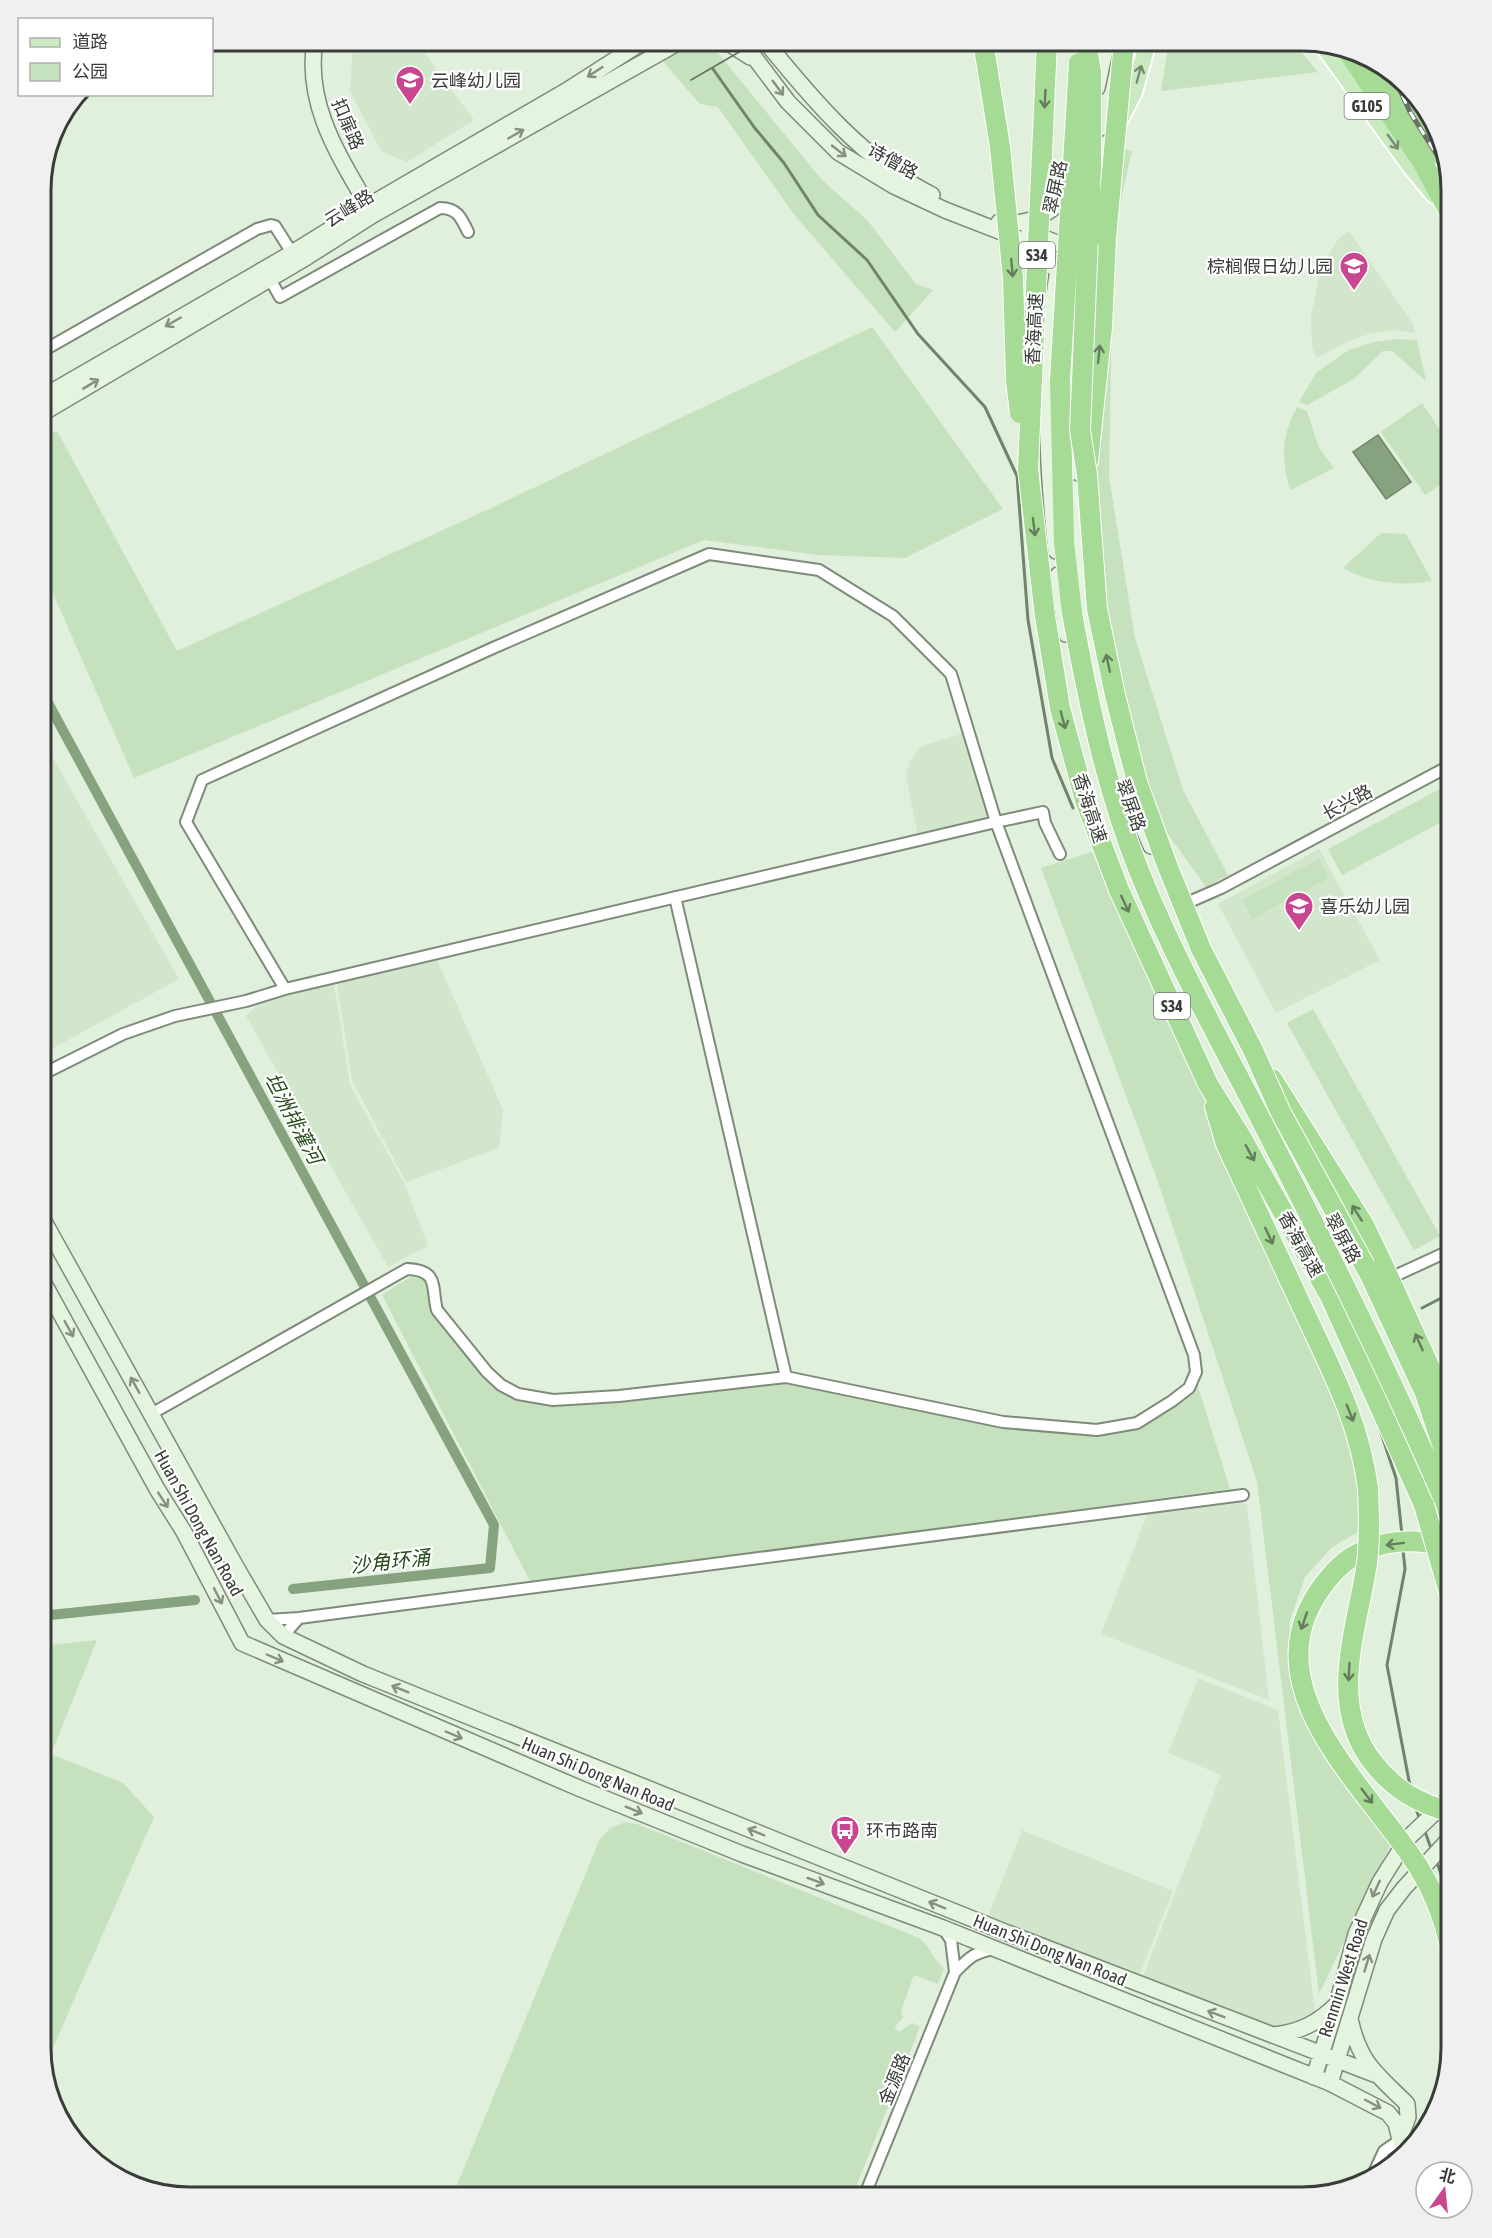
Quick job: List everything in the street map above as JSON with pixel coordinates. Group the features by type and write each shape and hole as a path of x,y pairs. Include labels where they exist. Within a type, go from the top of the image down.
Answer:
{"highway":[{"path":"985,51 1000,147 1013,278 1016,380 1028,469"},
{"name":"香海高速","path":"1047,51 1028,469 1045,616 1060,708 1085,800 1119,890 1208,1084"},
{"name":"香海高速","path":"1079,51 1060,381 1064,542 1072,614 1087,700 1111,790 1139,870 1179,961 1340,1275 1441,1494"},
{"path":"1088,51 1091,72 1091,166 1080,430 1087,475 1097,609 1115,695 1137,782 1167,866 1201,949 1253,1050 1281,1113 1375,1286 1425,1393 1441,1439"},
{"path":"1087,475 1102,327 1106,238 1123,51"},
{"name":"G105","path":"1355,62 1422,161 1441,196"},
{"name":"G105","path":"1390,83 1431,141"},
{"path":"1253,1050 1364,1225 1441,1390"},
{"path":"1208,1084 1226,1144 1338,1383 1355,1426 1365,1464 1369,1527 1367,1561 1348,1674 1348,1699 1355,1731 1366,1755 1396,1787 1427,1806 1441,1809"},
{"name":"S34","path":"1208,1084 1247,1147 1330,1296 1424,1505 1441,1562"},
{"path":"1441,1548 1419,1542 1397,1543 1378,1546 1352,1557 1322,1585 1302,1624 1298,1648 1299,1675 1306,1702 1317,1725 1329,1746 1412,1857 1432,1891 1441,1918"}],"main road":[{"name":"扣扉路","path":"314,51 313,75 320,112 333,144 371,210"},
{"name":"云峰路","path":"51,408 270,279 371,210 628,51"},
{"name":"云峰路","path":"51,392 292,253 662,51"},
{"path":"740,51 760,64"},
{"name":"诗僧路","path":"750,51 788,102 838,152 904,191 945,210 1022,240 1058,272"},
{"name":"诗僧路","path":"773,51 847,134 886,165 929,194 1001,222 1023,222 1038,218 1059,206 1074,189"},
{"path":"779,51 781,60"},
{"name":"翠屏路","path":"1105,51 1061,242 1048,371 1049,450 1054,535 1062,611 1079,696 1100,776 1135,872 1160,931 1246,1103 1354,1298 1434,1464 1441,1485"},
{"name":"翠屏路","path":"1130,51 1107,142 1077,286 1072,372 1070,452 1074,530 1082,611 1103,718 1129,796 1198,952 1370,1288 1441,1440"},
{"path":"1107,142 1134,92 1145,51"},
{"name":"G105","path":"1329,54 1411,167 1441,203"},
{"path":"1022,240 1033,243 1061,242 1080,228 1094,207"},
{"path":"1001,222 1061,242 1075,257 1080,270"},
{"name":"Huan Shi Dong Nan Road","path":"51,1234 235,1565 267,1620 283,1636 396,1687 1005,1932 1374,2074"},
{"name":"Huan Shi Dong Nan Road","path":"51,1296 157,1489 184,1532 242,1643 570,1784 742,1854 943,1928 1330,2083 1388,2113 1396,2123 1400,2140"},
{"name":"Renmin West Road","path":"1314,2077 1356,1934 1380,1882 1407,1839 1441,1807"},
{"name":"Renmin West Road","path":"1330,2083 1374,1939 1387,1910 1441,1849"},
{"path":"1271,2035 1292,2033 1310,2026 1337,2004"},
{"path":"1350,2019 1359,2050 1374,2074 1407,2104 1408,2117 1400,2140"}],"street":[{"path":"270,279 280,297 434,210 448,208 458,213 465,227"},
{"path":"51,346 257,229 271,225 279,229 292,253"},
{"path":"151,1414 407,1269 428,1275 434,1284 434,1300 437,1310 487,1372 501,1385 518,1394 553,1400 619,1396 786,1377 1003,1422 1097,1430 1137,1423 1189,1388 1196,1372 1194,1355 996,822 951,674 893,616 819,570 709,554 493,648 202,780 186,822 285,989"},
{"name":"长兴路","path":"1179,907 1221,888 1441,771"},
{"path":"51,1070 123,1034 176,1016 996,822 1043,812 1045,823 1060,854"},
{"path":"675,897 786,1377"},
{"path":"1370,1288 1441,1255"},
{"path":"267,1620 298,1618 1243,1495"},
{"path":"283,1636 298,1618"},
{"path":"943,1928 951,1940 955,1972"},
{"path":"955,1972 979,1951 995,1949"},
{"name":"金源路","path":"868,2187 955,1972"},
{"path":"1378,2164 1384,2151 1400,2140"}],"shaded area":[{"name":"云峰幼儿园","path":"352,51 423,51 474,120 407,162 381,151 350,91"},
{"name":"棕榈假日幼儿园","path":"1349,231 1413,324 1415,333 1394,330 1369,334 1347,342 1317,358 1312,348 1311,316 1321,269 1338,239"},
{"path":"1378,435 1411,482 1386,499 1353,452"},
{"path":"965,733 993,820 918,836 906,776 910,760 922,746"},
{"path":"51,755 179,979 51,1049"},
{"name":"喜乐幼儿园","path":"1319,849 1380,960 1276,1013 1218,904"},
{"path":"437,960 503,1110 499,1148 406,1182 352,1080 337,983"},
{"path":"334,984 350,1085 405,1185 428,1246 388,1267 246,1016 259,1004"},
{"path":"1241,1502 1247,1505 1269,1700 1101,1634 1148,1512"},
{"path":"1198,1678 1278,1710 1316,2020 1279,2035 1141,1981 1221,1775 1168,1753"},
{"path":"1022,1830 1173,1891 1138,1979 987,1919"}],"green space":[{"path":"654,51 716,51 822,180 868,221 916,284 933,290 895,332 793,213 718,107 700,104"},
{"path":"1167,51 1300,51 1318,72 1161,91"},
{"path":"1118,148 1132,151 1113,234 1109,477 1135,638 1183,790 1228,875 1206,887 1139,794 1095,614 1083,460"},
{"path":"872,327 1003,509 905,558 819,555 704,540 134,778 51,589 51,433 57,431 177,651 487,510"},
{"path":"1398,339 1417,340 1426,381 1392,351 1383,351 1354,379 1307,405 1299,402 1317,372 1349,350 1374,342"},
{"path":"1422,403 1441,432 1441,484 1425,495 1381,432"},
{"path":"1297,407 1307,411 1319,448 1334,468 1290,490 1284,448 1288,428"},
{"path":"1381,533 1406,534 1432,581 1386,582 1364,577 1343,568"},
{"path":"1441,788 1441,822 1342,875 1328,849"},
{"path":"1091,852 1098,854 1292,1283 1366,1478 1362,1530 1332,1547 1305,1577 1289,1623 1297,1689 1393,1839 1319,1994 1257,1481 1156,1176 1041,868"},
{"path":"1319,859 1329,878 1252,919 1242,900"},
{"path":"1313,1009 1440,1236 1414,1250 1287,1023"},
{"path":"410,1277 423,1279 430,1286 430,1300 484,1374 551,1405 786,1382 1002,1428 1097,1435 1139,1429 1192,1392 1195,1377 1230,1489 531,1583 382,1295"},
{"path":"97,1640 51,1754 51,1645"},
{"path":"51,1754 123,1783 154,1817 51,2052"},
{"path":"626,1822 637,1824 919,1938 944,1968 938,1984 914,1975 901,2011 903,2018 894,2027 899,2032 913,2023 920,2027 856,2187 456,2187 599,1841 610,1828"}],"waterway":[{"path":"713,69 754,127 784,163 818,215 867,260 918,334 985,407 1017,476 1028,620 1052,758 1073,808"},
{"name":"坦洲排灌河","path":"51,708 494,1525 490,1568 293,1589"},
{"path":"1422,1308 1441,1298"},
{"path":"1379,1427 1396,1478 1402,1535"},
{"path":"1403,1550 1405,1569 1387,1665 1410,1786"},
{"name":"沙角环涌","path":"51,1615 195,1600"},
{"path":"1415,1806 1420,1820"},
{"path":"1424,1829 1432,1851"},
{"path":"1436,1860 1441,1874"}],"tram line":[{"path":"691,80 741,51"}],"railway":[{"path":"1402,94 1410,112 1436,153"}],"place":[{"name":"云峰幼儿园","path":"410,106"},
{"name":"棕榈假日幼儿园","path":"1354,292"},
{"name":"喜乐幼儿园","path":"1299,932"},
{"name":"环市路南","path":"845,1856"}]}
